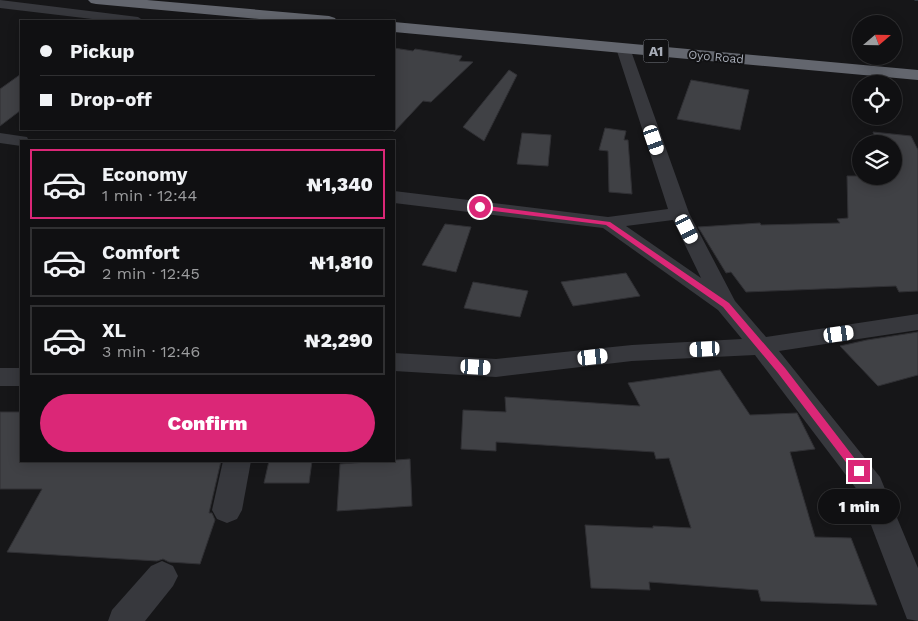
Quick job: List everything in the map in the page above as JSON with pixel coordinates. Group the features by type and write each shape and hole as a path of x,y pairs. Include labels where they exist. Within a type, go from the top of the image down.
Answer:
{"highway":[{"path":"96,0 244,17 308,20"},
{"name":"Oyo Road","path":"395,27 918,75"}],"street":[{"path":"0,4 130,20"},
{"path":"623,48 679,214 726,305 870,485 918,608"},
{"path":"0,138 20,141"},
{"path":"395,197 608,223 679,214"},
{"path":"608,223 726,305"},
{"path":"395,362 496,368 632,353 760,346 918,322"},
{"path":"0,377 20,377"},
{"path":"227,510 238,462"},
{"path":"124,621 162,576"}],"building":[{"path":"395,48 462,56 459,61 473,62 431,102 423,101 394,132"},
{"path":"509,70 517,75 484,141 463,127"},
{"path":"20,75 20,111 0,126 0,89"},
{"path":"691,80 749,90 740,130 677,119"},
{"path":"605,128 626,131 624,140 628,140 632,194 609,192 608,151 599,150"},
{"path":"873,132 902,135 874,135"},
{"path":"522,133 551,135 548,166 517,164"},
{"path":"902,135 911,136 918,150 918,291 899,292 896,286 746,292 731,272 726,273 698,227 760,223 761,225 840,223 837,219 848,218 847,176 852,176 852,185 902,185"},
{"path":"445,224 471,227 456,272 422,265"},
{"path":"626,273 640,296 573,306 561,282"},
{"path":"473,282 528,291 520,317 464,308"},
{"path":"918,332 918,375 878,386 840,346 867,340"},
{"path":"720,370 750,415 797,413 815,449 790,452 815,537 851,538 877,605 761,601 758,590 649,582 650,590 591,588 585,525 691,528 669,458 656,459 654,452 496,442 496,451 461,449 463,410 506,412 505,397 640,406 628,383"},
{"path":"0,412 20,412 20,462 221,462 209,513 212,513 215,520 200,564 169,562 163,559 157,561 7,552 42,489 0,489"},
{"path":"410,459 412,506 337,511 340,464 395,462 395,460"},
{"path":"269,462 312,462 309,483 264,483"}],"route":[{"path":"480,207 608,223 726,305 782,371 859,471"}]}
